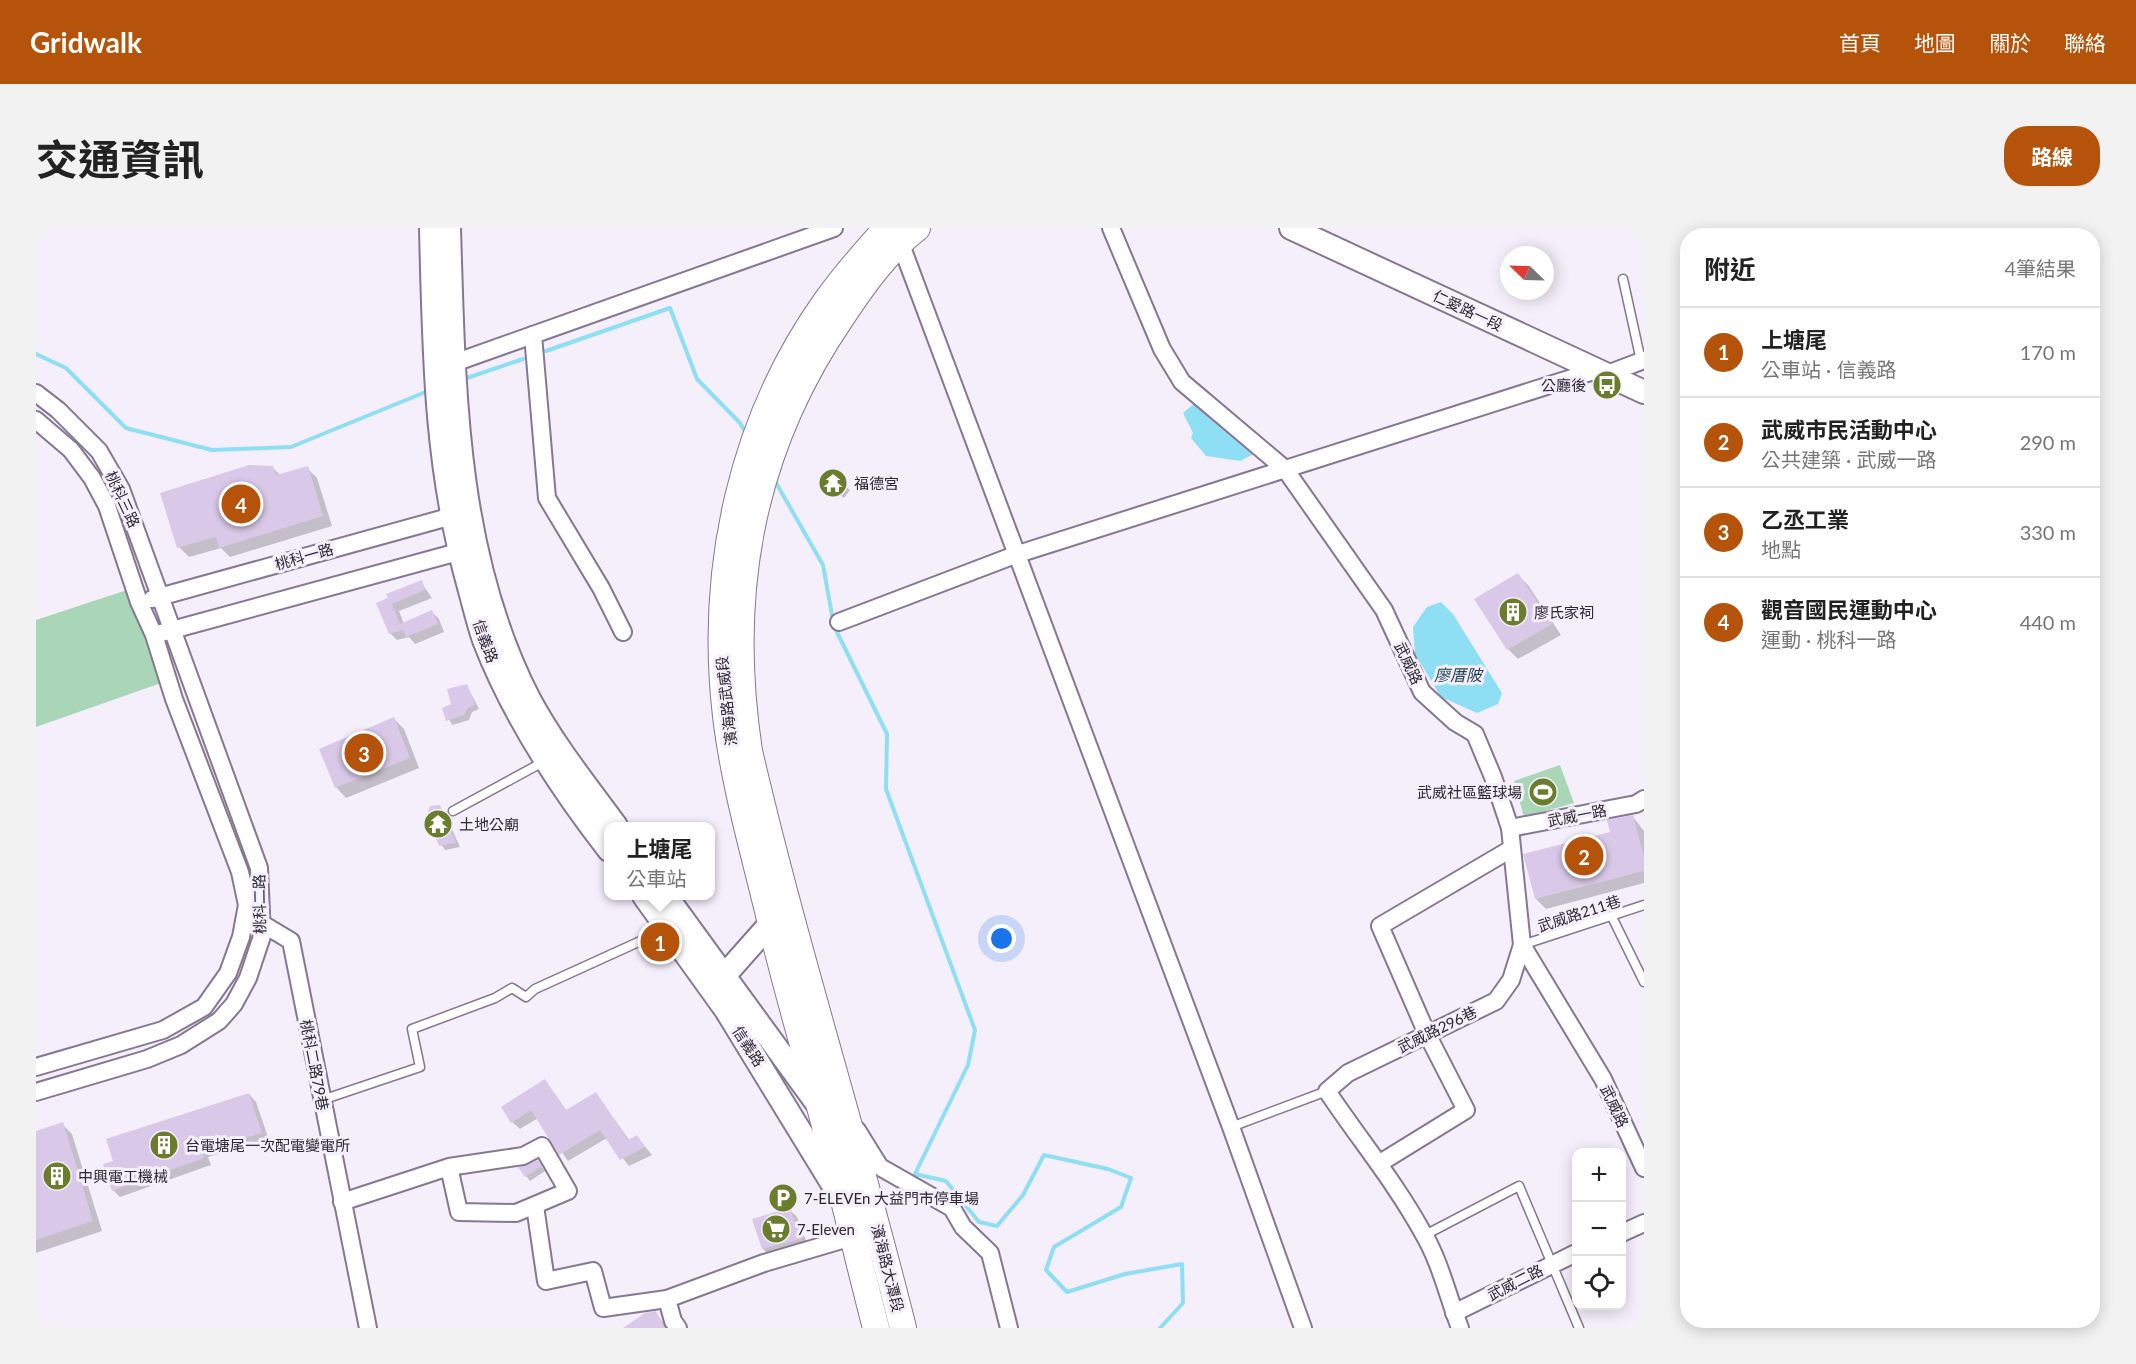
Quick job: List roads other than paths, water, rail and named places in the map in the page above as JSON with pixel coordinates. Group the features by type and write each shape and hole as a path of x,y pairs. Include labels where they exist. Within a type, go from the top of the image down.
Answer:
{"main road":[{"path":"430,228 448,370"},
{"path":"448,370 449,228"},
{"name":"仁愛路一段","path":"1291,228 1644,392"},
{"name":"濱海路武威段","path":"831,1106 771,923 732,759 720,631 726,553 741,476 786,368 827,300 899,231"},
{"name":"濱海路武威段","path":"844,1203 831,1106 749,751 741,700 740,595 754,509 787,411 832,331 899,231"},
{"name":"信義路","path":"448,370 447,404 440,450 460,513 483,638 509,694 554,755 613,822"},
{"name":"信義路","path":"554,755 604,841"},
{"name":"信義路","path":"647,900 726,1010 844,1203"},
{"name":"信義路","path":"669,900 724,976 831,1106"},
{"path":"724,976 771,923"},
{"path":"794,1121 831,1106"},
{"name":"濱海路大潭段","path":"831,1106 871,1202 903,1328"},
{"name":"濱海路大潭段","path":"844,1203 876,1328"}],"street":[{"path":"448,370 532,335 834,228"},
{"name":"武威路","path":"1111,228 1162,349 1182,382 1285,469 1384,610 1422,692 1455,722 1474,734 1494,777 1510,828 1522,945 1603,1079 1644,1168"},
{"path":"899,231 1015,555 1231,1127 1302,1328"},
{"path":"532,335 547,498 601,588 623,632"},
{"path":"839,621 1015,555 1285,469 1643,361"},
{"name":"桃科三路","path":"36,393 58,410 99,451 121,489 172,630"},
{"name":"桃科三路","path":"36,420 71,450 92,478 107,506 139,603 154,635"},
{"name":"桃科一路","path":"139,603 460,513"},
{"path":"154,635 468,549"},
{"name":"桃科二路","path":"36,1092 147,1059 182,1045 219,1021 234,1004 248,978 262,936 259,868 172,630"},
{"name":"桃科二路","path":"36,1067 163,1030 204,1007 228,973 241,938 247,905 240,872 174,699 154,635"},
{"name":"武威一路","path":"1510,828 1636,804 1644,799"},
{"path":"1380,1163 1466,1110 1426,1034 1380,926 1511,849"},
{"name":"桃科二路79巷","path":"261,923 291,941 368,1328"},
{"name":"武威路296巷","path":"1327,1092 1348,1073 1496,1001 1511,980 1522,945"},
{"path":"1327,1092 1366,1151 1380,1163 1425,1235 1457,1320"},
{"path":"831,1106 880,1167 952,1208 963,1227 990,1253 1009,1328"},
{"path":"342,1202 449,1167 523,1156 542,1146 568,1191 516,1213 459,1212 449,1167"},
{"path":"535,1206 546,1281 593,1271 603,1308 667,1299 764,1263 852,1237"},
{"path":"1626,1231 1644,1223"},
{"name":"武威二路","path":"1457,1320 1552,1263 1572,1255"},
{"path":"667,1299 673,1321 678,1328"}],"lane":[{"path":"1623,279 1643,361"},
{"path":"453,811 554,755"},
{"name":"武威路211巷","path":"1522,945 1644,905"},
{"path":"1612,917 1644,982"},
{"path":"321,1100 420,1067 412,1029 495,998 512,988 526,997 535,989 668,929"},
{"path":"1231,1127 1327,1092"},
{"path":"1425,1235 1519,1186 1579,1328"}],"water":[{"path":"1196,402 1256,453 1240,461 1206,456 1191,438 1193,433 1183,413"},
{"name":"廖厝陂","path":"1441,602 1453,614 1502,693 1498,704 1477,713 1441,697 1415,654 1413,627 1427,607"}],"waterway":[{"path":"546,351 670,308 697,379 740,423 747,435"},
{"path":"36,354 66,368 126,428 212,450 291,447 428,391"},
{"path":"464,379 523,359"},
{"path":"775,481 823,565 834,626 887,734 886,789 975,1030 968,1065 915,1174 946,1181 979,1222 997,1226 1023,1195 1044,1155 1108,1169 1131,1178 1121,1207 1054,1247 1046,1270 1067,1292 1125,1274 1182,1264 1183,1303 1160,1328"}],"place":[{"name":"公廳後","path":"1607,385"},
{"name":"福德宮","path":"833,483"},
{"name":"觀音國民運動中心","path":"241,504"},
{"name":"廖氏家祠","path":"1513,612"},
{"name":"乙丞工業","path":"364,753"},
{"name":"武威社區籃球場","path":"1543,792"},
{"name":"土地公廟","path":"438,824"},
{"name":"武威市民活動中心","path":"1584,856"},
{"name":"上塘尾","path":"660,942"},
{"name":"台電塘尾一次配電變電所","path":"164,1145"},
{"name":"中興電工機械","path":"57,1176"},
{"name":"7-ELEVEn 大益門市停車場","path":"783,1198"},
{"name":"7-Eleven","path":"776,1229"}]}
